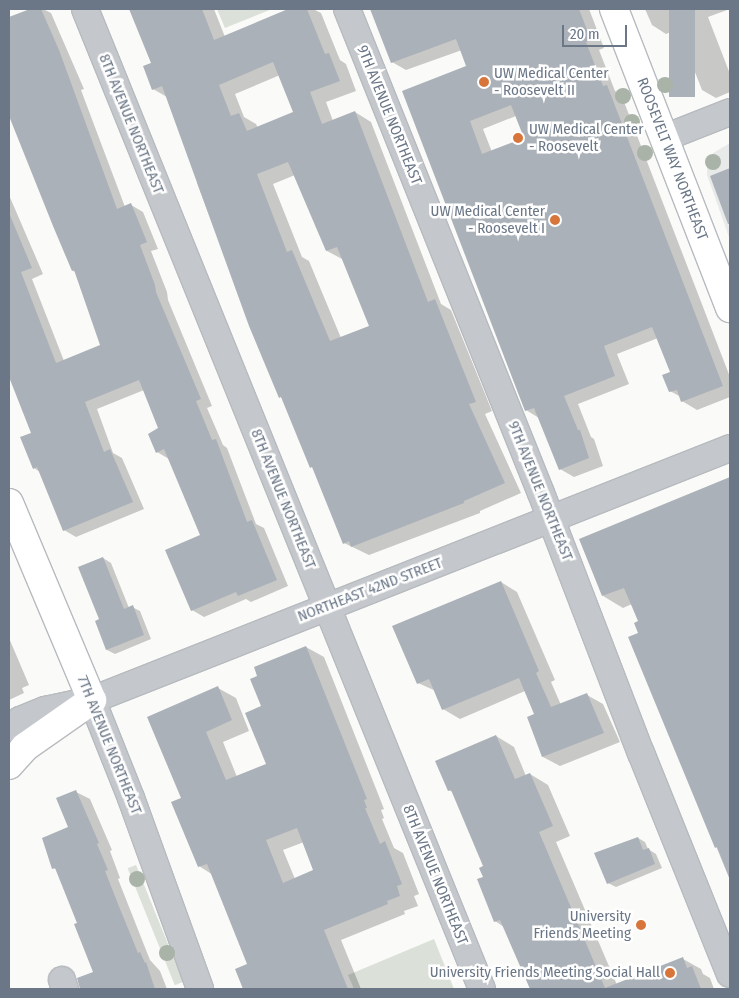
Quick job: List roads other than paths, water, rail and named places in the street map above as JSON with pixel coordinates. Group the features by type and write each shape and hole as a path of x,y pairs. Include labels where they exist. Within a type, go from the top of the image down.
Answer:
{"main road":[{"name":"ROOSEVELT WAY NORTHEAST","path":"614,9 730,308"},
{"name":"7TH AVENUE NORTHEAST","path":"9,503 92,700"},
{"path":"9,765 24,748 92,700"}],"street":[{"name":"8TH AVENUE NORTHEAST","path":"85,9 482,989"},
{"name":"9TH AVENUE NORTHEAST","path":"347,9 551,519 641,754 730,974"},
{"path":"664,138 730,112"},
{"name":"NORTHEAST 42ND STREET","path":"9,728 20,720 45,710 92,700 730,448"},
{"name":"7TH AVENUE NORTHEAST","path":"92,700 131,798 200,989"}],"place":[{"name":"UW Medical Center - Roosevelt II","path":"484,82"},
{"name":"UW Medical Center - Roosevelt","path":"518,138"},
{"name":"UW Medical Center - Roosevelt I","path":"555,220"},
{"name":"University Friends Meeting","path":"641,925"},
{"name":"University Friends Meeting Social Hall","path":"670,973"}]}
